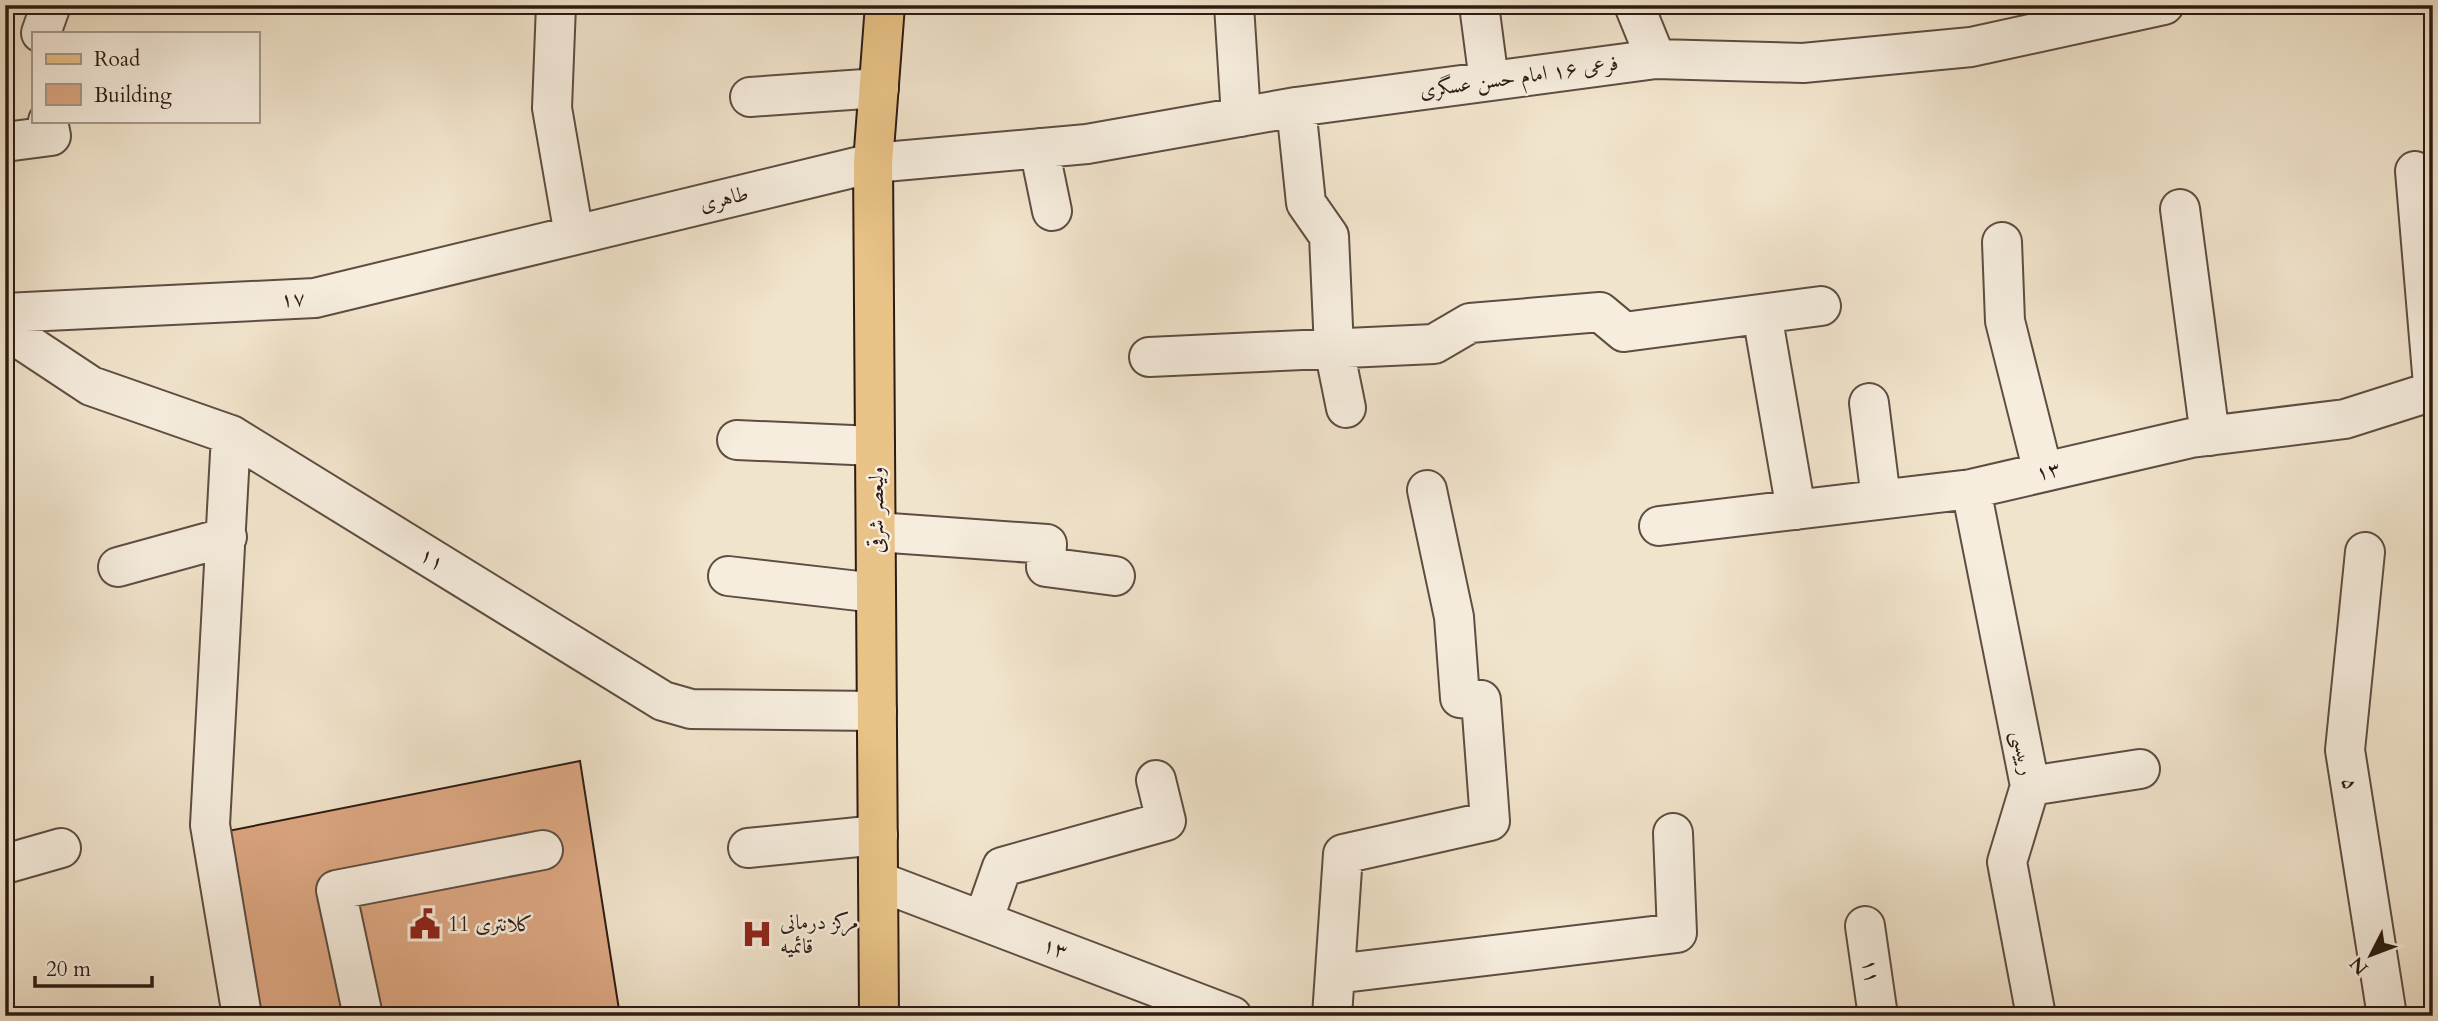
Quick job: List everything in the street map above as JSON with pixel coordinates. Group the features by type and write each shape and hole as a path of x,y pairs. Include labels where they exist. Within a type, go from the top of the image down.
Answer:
{"main road":[{"name":"ولیعصر شرقی","path":"879,1016 873,163 886,5"}],"street":[{"path":"41,32 51,5"},
{"path":"556,5 552,108 574,235"},
{"path":"1234,5 1241,117"},
{"path":"1479,5 1489,81"},
{"path":"1634,5 1656,59"},
{"name":"فرعی ۱۶ امام حسن عسگری","path":"873,163 1087,144 1296,107 1656,59 1803,63 1958,48 2164,5"},
{"path":"750,97 879,88"},
{"path":"1296,107 1306,203 1329,236 1334,349 1346,408"},
{"path":"5,142 51,135 48,122"},
{"path":"1039,148 1052,211"},
{"name":"طاهری","path":"574,235 873,163"},
{"path":"2415,170 2433,385"},
{"path":"2180,209 2210,436"},
{"name":"۱۷","path":"5,313 315,298 574,235"},
{"path":"2002,242 2005,321 2043,472"},
{"path":"1149,357 1434,344 1471,323 1600,312 1624,332 1821,306"},
{"path":"1762,314 1796,510"},
{"name":"۱۱","path":"5,329 91,386 231,435 663,701 691,709 877,712"},
{"name":"۱۳","path":"1659,526 1971,489 2210,436 2345,419 2433,391"},
{"path":"1869,403 1881,499"},
{"path":"231,435 210,825 242,1016"},
{"path":"737,440 875,446"},
{"name":"رییسی","path":"1971,489 2030,786 2007,862 2036,1016"},
{"path":"1332,1016 1343,854 1490,821 1481,700 1460,698 1454,617 1427,490"},
{"path":"876,532 1047,544 1046,567 1115,576"},
{"path":"118,567 227,537"},
{"name":"۵","path":"2365,552 2345,750 2387,1016"},
{"path":"728,576 876,593"},
{"path":"2030,786 2140,769"},
{"path":"983,921 1002,867 1166,821 1156,780"},
{"path":"1335,974 1677,933 1672,833"},
{"path":"748,848 878,835"},
{"path":"5,864 61,848"},
{"path":"363,1016 336,890 543,850"},
{"name":"۱۳","path":"878,881 1232,1016"},
{"name":"۱۱","path":"1865,926 1878,1016"}],"building":[{"name":"کلانتری 11","path":"580,761 620,1016 261,1016 228,831"}],"place":[{"name":"کلانتری 11","path":"425,924"},
{"name":"مرکز درمانی قائمیه","path":"757,934"}]}
